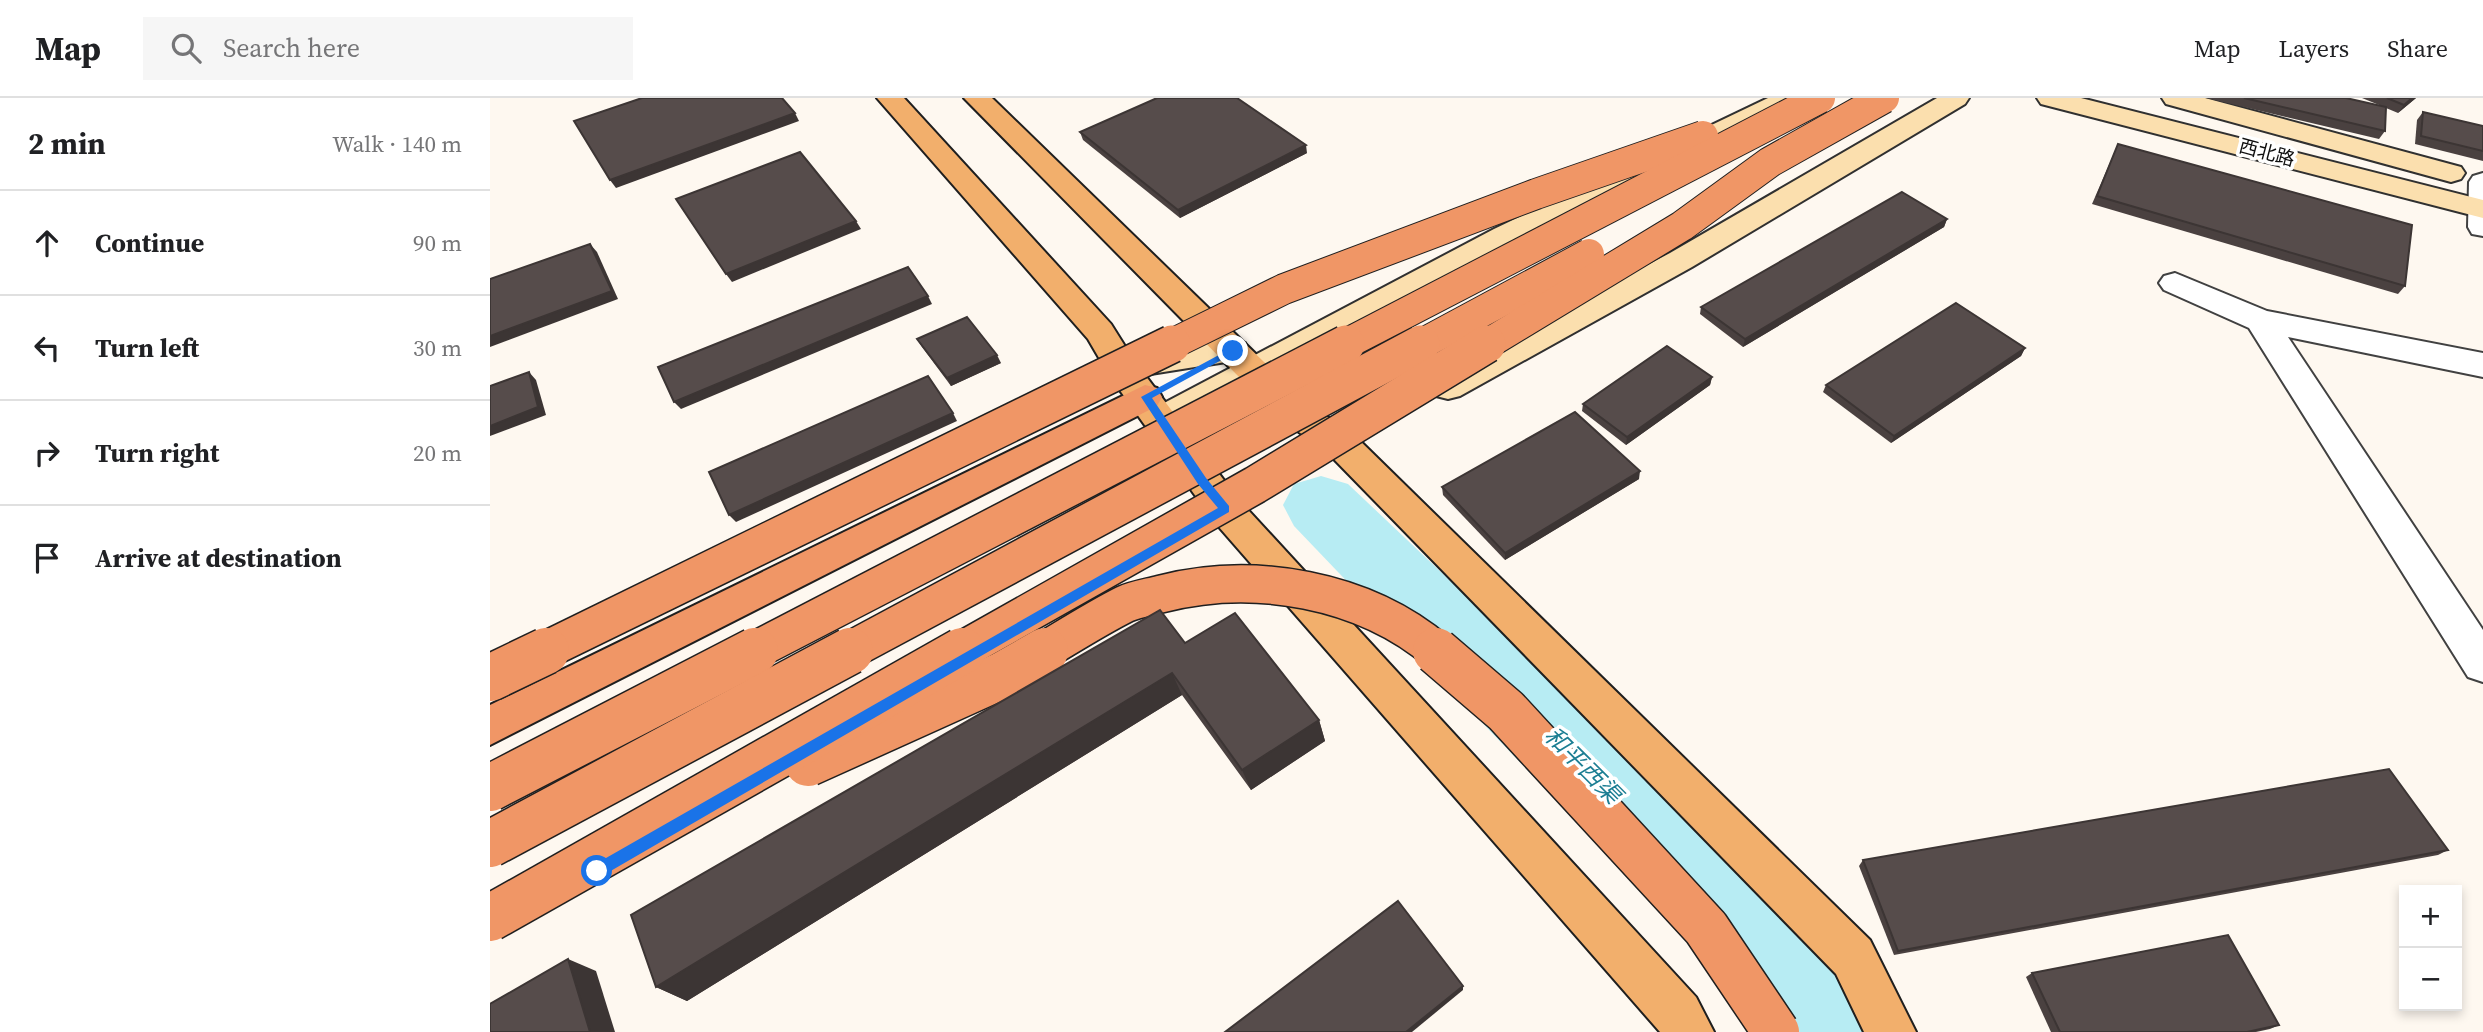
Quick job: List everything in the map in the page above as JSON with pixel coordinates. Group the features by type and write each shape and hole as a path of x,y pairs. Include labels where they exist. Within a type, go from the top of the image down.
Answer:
{"highway":[{"path":"490,678 1284,289 1536,194 1814,98"},
{"path":"490,788 1820,98"},
{"path":"490,844 1606,245 1770,162 1884,98"},
{"path":"490,918 1255,485 1682,226 1770,162"},
{"path":"490,726 957,489 1153,408"},
{"path":"593,861 1003,675 1127,603 1188,587 1243,583 1302,589 1350,602 1387,617 1426,642 1506,711 1706,928 1776,1032"}],"main road":[{"path":"890,98 1100,332 1121,367 1214,495 1678,1015 1689,1032"},
{"path":"978,98 1243,361 1308,421 1341,444 1853,957 1891,1032"},
{"path":"1153,408 1736,98"},
{"path":"490,657 1121,367 1243,361 1788,98"},
{"path":"490,930 1214,495 1308,421 1901,98"},
{"path":"1214,495 1341,444 1681,260 1956,98"},
{"name":"西北路","path":"2050,98 2483,202"},
{"name":"西北路","path":"2175,98 2483,202"}],"street":[{"path":"2175,283 2260,320 2483,365"},
{"path":"2260,320 2483,664"}],"building":[{"path":"642,98 782,98 795,113 610,180 574,121"},
{"path":"1157,98 1237,98 1306,145 1178,210 1080,132"},
{"path":"2244,98 2346,98 2386,107 2385,131"},
{"path":"2387,98 2412,98 2404,105"},
{"path":"2423,112 2483,126 2483,151 2421,136"},
{"path":"2118,144 2412,225 2405,286 2097,196"},
{"path":"800,152 856,221 726,274 676,199"},
{"path":"1902,192 1947,219 1745,339 1701,307"},
{"path":"590,244 612,291 490,336 490,279"},
{"path":"908,267 928,296 674,402 658,367"},
{"path":"1956,303 2025,348 1894,436 1826,385"},
{"path":"967,317 997,355 947,378 917,339"},
{"path":"1667,346 1712,377 1627,437 1583,404"},
{"path":"529,372 538,407 490,426 490,386"},
{"path":"928,376 953,413 729,515 709,472"},
{"path":"1575,412 1640,471 1505,553 1442,487"},
{"path":"1160,610 1185,643 1235,613 1319,720 1242,770 1172,673 656,987 631,915"},
{"path":"2389,769 2448,850 1898,951 1863,860"},
{"path":"1398,901 1463,986 1406,1032 1225,1032"},
{"path":"2228,935 2279,1025 2247,1032 2060,1032 2032,973"},
{"path":"568,959 590,1032 490,1032 490,1004"}],"waterway":[{"name":"和平西渠","path":"1321,505 1812,993 1835,1032"}],"route":[{"path":"597,871 1225,509 1202,481 1146,397 1233,351"}]}
